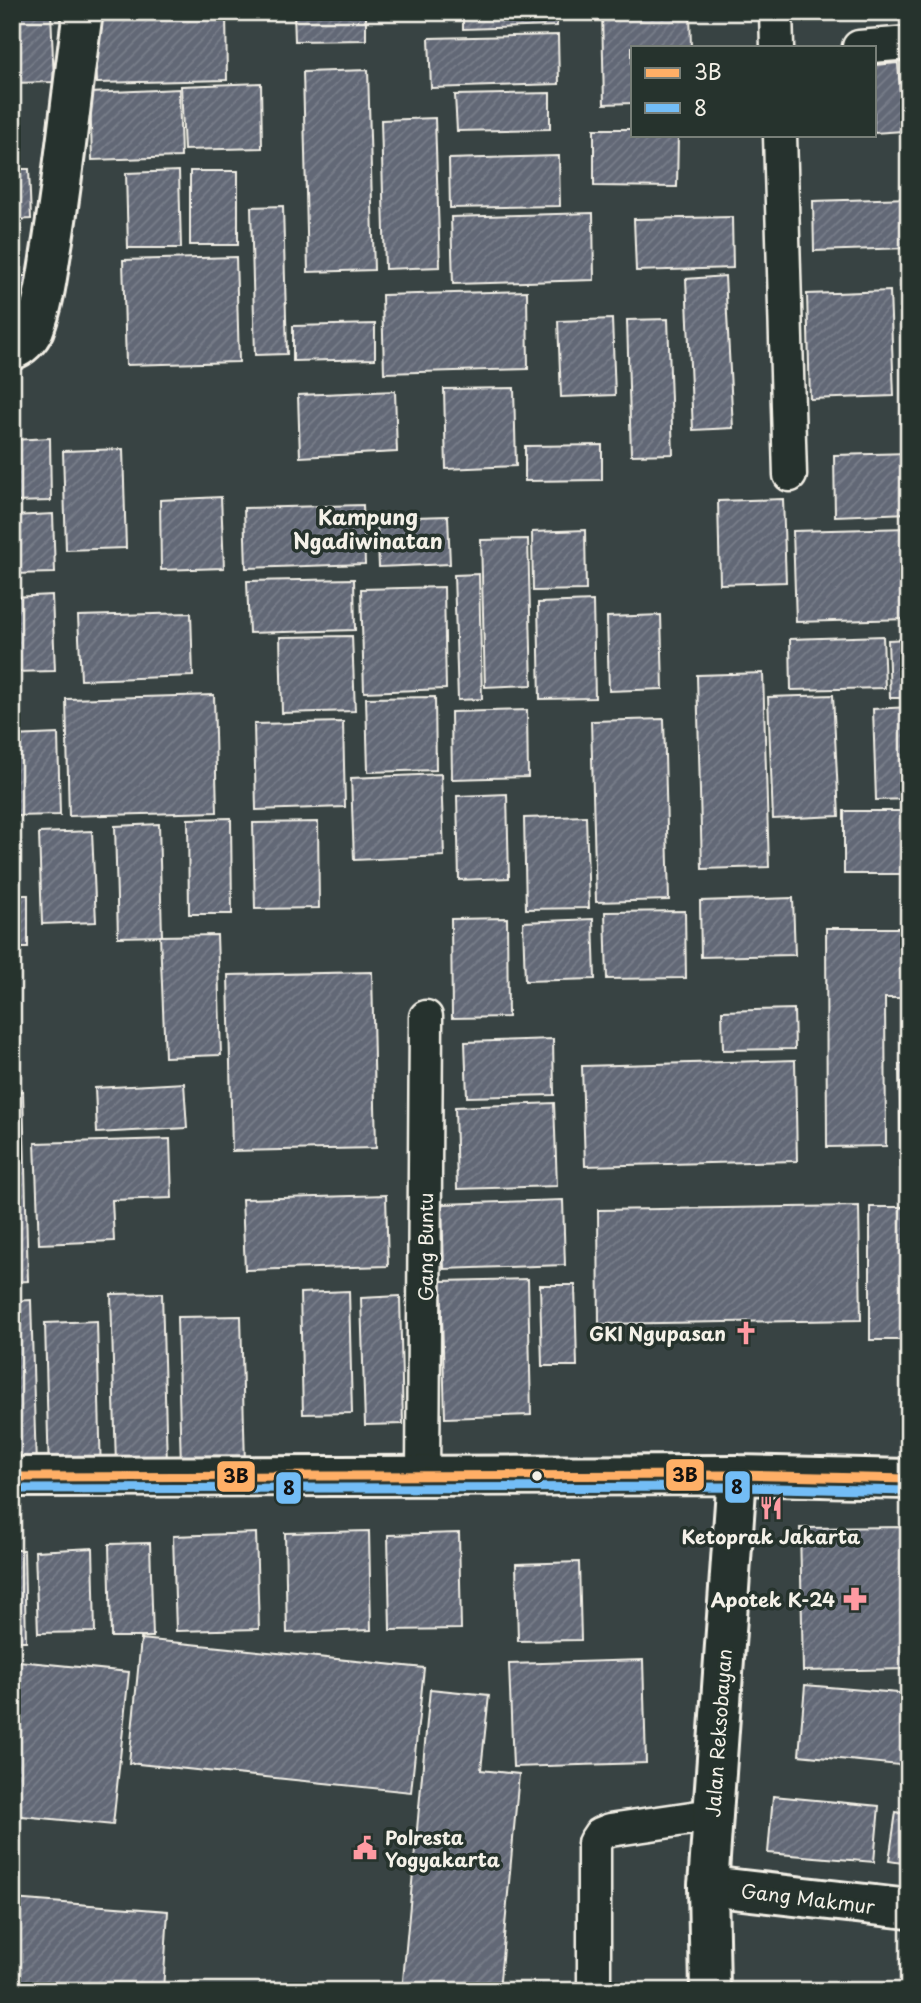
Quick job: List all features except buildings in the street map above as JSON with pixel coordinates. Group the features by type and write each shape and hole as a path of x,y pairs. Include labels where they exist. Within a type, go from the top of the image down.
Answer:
{"street":[{"path":"12,351 19,348 33,331 44,297 83,12"},
{"path":"12,1477 737,1475 909,1479"},
{"name":"Jalan Reksobayan","path":"710,1991 708,1886 737,1475"},
{"name":"Gang Makmur","path":"708,1886 909,1909"}],"lane":[{"path":"776,12 777,46"},
{"path":"872,46 909,43"},
{"path":"780,136 790,475"},
{"name":"Gang Buntu","path":"423,1476 426,1017"},
{"path":"594,1991 594,1843 600,1834 610,1830 712,1815"}],"transit line":[{"name":"3B","path":"12,1477 737,1475 909,1479"},
{"name":"8","path":"12,1489 737,1487 909,1491"}],"place":[{"name":"GKI Ngupasan","path":"746,1333"},
{"name":"Ketoprak Jakarta","path":"771,1508"},
{"name":"Apotek K-24","path":"855,1599"},
{"name":"Polresta Yogyakarta","path":"365,1848"}],"district":[{"name":"Kampung Ngadiwinatan","path":"368,528"}]}
